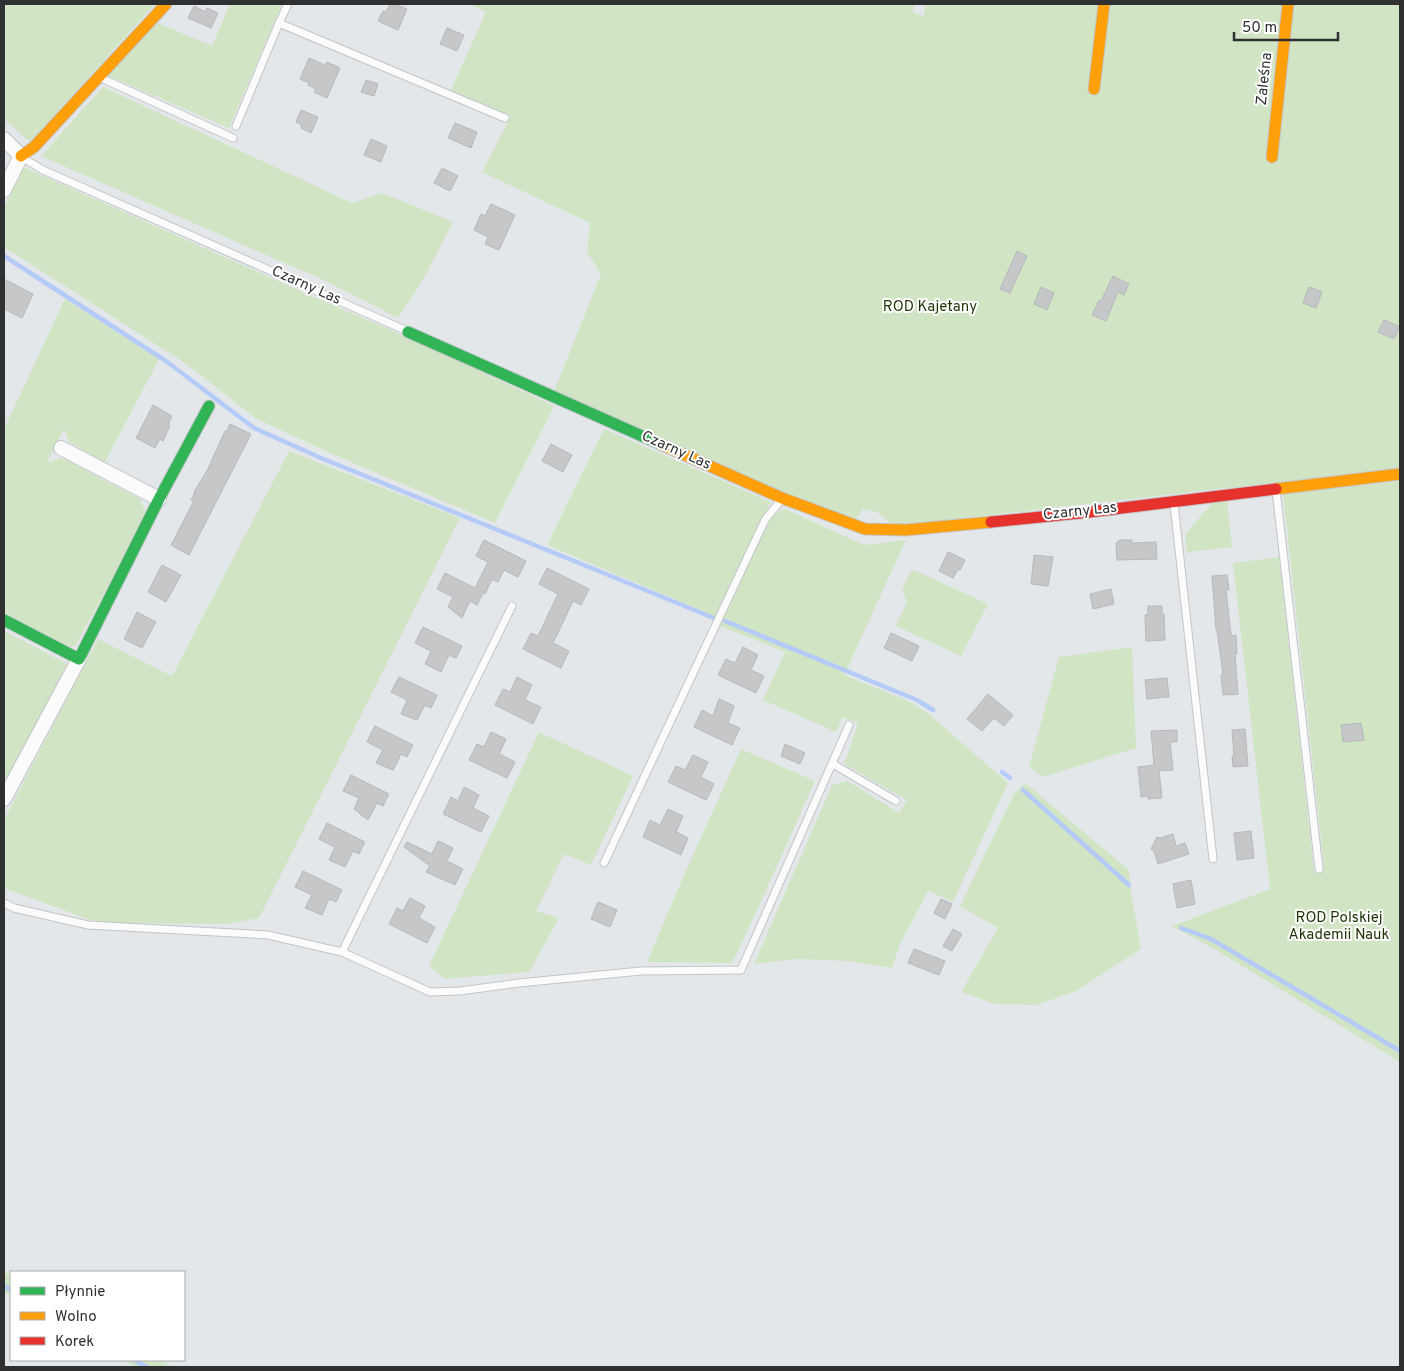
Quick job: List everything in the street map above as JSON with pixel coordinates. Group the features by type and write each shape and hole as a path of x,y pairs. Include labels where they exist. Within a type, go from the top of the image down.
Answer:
{"street":[{"path":"4,190 21,156 34,147 166,4"},
{"path":"1094,89 1104,4"},
{"name":"Zaleśna","path":"1272,156 1288,4"},
{"name":"Czarny Las","path":"4,139 21,156"},
{"name":"Czarny Las","path":"408,332 782,498 852,526 884,530 906,530 1174,502 1400,474"},
{"path":"5,793 79,659 159,499 209,406"},
{"path":"61,448 159,499"},
{"path":"4,620 79,659"}],"lane":[{"path":"236,126 288,4"},
{"path":"279,23 505,118"},
{"path":"99,77 233,138"},
{"name":"Czarny Las","path":"21,156 44,170 408,332"},
{"path":"1276,489 1319,869"},
{"path":"604,863 765,520 782,498"},
{"path":"1174,502 1213,859"},
{"path":"342,952 512,606"},
{"path":"4,903 14,908 88,925 268,935 342,952 430,992 460,991 641,971 741,970 849,725"},
{"path":"833,764 896,801"}],"green space":[{"path":"4,4 155,4 30,142 4,119"},
{"path":"230,4 282,4 229,128 106,75 155,22 212,46"},
{"name":"ROD Kajetany","path":"469,4 914,4 913,12 924,16 925,4 1400,4 1400,468 894,526 877,512 863,509 854,522 553,394 601,274 587,252 590,223 482,172 511,116 451,90 486,12"},
{"path":"103,87 352,203 382,193 453,222 424,278 398,318 321,279 41,156"},
{"path":"23,167 393,331 554,406 495,523 332,454 255,418 185,363 4,247 4,208"},
{"path":"65,299 159,359 105,462 69,442 64,429 47,462 62,458 140,499 147,516 75,646 68,647 4,612 4,429"},
{"path":"604,429 771,502 717,617 547,545"},
{"path":"289,451 460,518 259,918 228,924 93,921 4,888 4,820 98,639 172,676"},
{"name":"ROD Polskiej Akademii Nauk","path":"1400,481 1400,1062 1214,949 1172,926 1270,889 1233,563 1279,557 1314,871 1324,867 1283,494"},
{"path":"1227,500 1232,547 1187,552 1185,534 1213,502"},
{"path":"785,509 864,545 906,540 844,675 911,702 931,716 1008,783 953,902 928,891 900,944 892,968 848,961 796,959 754,964 832,785 848,781 899,813 907,800 844,764 858,724 843,717 836,732 763,700 785,652 720,626 772,515"},
{"path":"912,569 988,604 961,656 896,626 907,602 902,590"},
{"path":"4,631 67,664 4,788"},
{"path":"1132,647 1136,748 1043,777 1029,767 1059,657"},
{"path":"539,732 633,776 591,865 564,854 536,911 559,918 529,972 445,979 429,966"},
{"path":"741,749 815,781 732,963 647,962 684,875"},
{"path":"1025,783 1129,870 1141,949 1076,991 1037,1005 995,1004 961,992 998,928 960,906 1014,794"},
{"path":"4,1272 10,1275 10,1295 4,1292"},
{"path":"124,1361 161,1361 172,1367 135,1367"}],"building":[{"path":"390,4 407,9 398,30 378,21 383,11 386,12"},
{"path":"194,6 206,12 207,8 218,13 211,28 188,18"},
{"path":"447,28 464,35 457,51 440,44"},
{"path":"309,58 325,65 327,62 340,68 327,98 314,92 316,89 300,79"},
{"path":"366,80 378,84 374,96 361,92"},
{"path":"301,110 318,117 311,133 301,128 302,125 296,122"},
{"path":"455,123 477,132 471,148 448,138"},
{"path":"371,139 387,146 381,162 364,155"},
{"path":"442,168 458,176 450,191 434,183"},
{"path":"491,204 515,215 499,250 485,244 488,237 474,230 481,214 485,216"},
{"path":"1017,251 1027,256 1010,293 1000,289"},
{"path":"1113,276 1129,284 1124,295 1118,292 1106,321 1092,315"},
{"path":"4,279 33,294 22,318 4,309"},
{"path":"1041,287 1054,293 1047,310 1034,304"},
{"path":"1309,287 1322,292 1316,308 1303,303"},
{"path":"1384,320 1400,327 1394,339 1378,332"},
{"path":"153,405 172,416 168,425 170,426 163,441 160,439 155,448 136,438"},
{"path":"230,424 251,434 189,555 171,545 194,501 191,500 194,492 207,471"},
{"path":"551,444 572,455 563,472 542,461"},
{"path":"484,540 526,561 518,577 504,570 498,582 492,579 477,605 470,601 462,618 448,607 453,597 437,589 445,573 475,588 488,562 476,556"},
{"path":"1120,540 1132,540 1132,543 1156,542 1157,559 1117,560 1116,543"},
{"path":"948,552 965,560 953,578 939,571"},
{"path":"1034,555 1053,557 1048,586 1031,584"},
{"path":"162,565 181,575 166,602 148,592"},
{"path":"547,568 589,589 581,605 573,601 553,643 569,651 561,668 523,649 531,633 538,636 558,594 539,584"},
{"path":"1227,575 1229,590 1226,590 1231,636 1236,635 1237,654 1235,654 1238,694 1223,695 1221,675 1223,675 1216,630 1212,576"},
{"path":"1111,589 1114,604 1093,609 1090,594"},
{"path":"1148,606 1162,606 1165,640 1146,641 1145,615 1148,614"},
{"path":"137,612 156,622 142,648 124,639"},
{"path":"423,627 462,646 456,658 449,655 441,672 425,664 431,651 415,643"},
{"path":"891,633 919,646 912,661 884,648"},
{"path":"743,647 758,655 751,670 764,676 756,693 718,675 726,659 735,663"},
{"path":"399,677 437,695 431,708 425,705 417,720 401,714 407,700 391,692"},
{"path":"517,677 532,685 525,700 541,707 533,724 495,705 503,689 510,692"},
{"path":"1167,678 1169,697 1147,699 1145,680"},
{"path":"988,694 1013,715 1004,726 994,718 982,731 967,719"},
{"path":"719,699 734,706 728,723 740,728 732,745 694,727 702,710 713,716"},
{"path":"1361,723 1364,740 1343,742 1341,725"},
{"path":"375,726 413,745 407,757 401,754 393,770 376,763 383,750 367,742"},
{"path":"1245,729 1248,766 1233,767 1232,730"},
{"path":"1177,730 1177,742 1170,742 1173,770 1159,771 1162,798 1148,799 1148,796 1141,797 1138,767 1154,765 1151,731"},
{"path":"491,732 506,739 499,754 515,762 507,778 469,760 477,744 484,747"},
{"path":"785,744 805,753 800,764 781,756"},
{"path":"693,755 708,762 701,777 714,784 706,800 668,782 676,766 685,770"},
{"path":"351,775 389,794 383,806 377,803 368,820 354,809 359,798 343,791"},
{"path":"464,787 479,795 473,808 489,816 481,832 443,814 451,797 458,801"},
{"path":"668,809 683,816 676,832 688,838 681,855 643,837 650,820 660,825"},
{"path":"327,823 365,842 359,854 353,851 345,867 329,860 335,847 319,839"},
{"path":"1251,831 1254,858 1237,860 1234,833"},
{"path":"1173,834 1176,846 1185,843 1189,854 1158,864 1154,851 1151,849 1157,837 1160,838"},
{"path":"438,841 453,848 447,861 463,869 455,885 426,872 430,866 404,847 407,842 432,854"},
{"path":"303,871 342,890 336,902 329,899 322,915 305,908 312,895 295,887"},
{"path":"1191,880 1195,904 1177,908 1173,884"},
{"path":"410,898 425,906 419,918 435,927 427,943 389,924 397,908 403,911"},
{"path":"941,899 952,904 945,919 934,913"},
{"path":"598,902 617,910 610,927 591,919"},
{"path":"953,929 962,934 952,951 943,946"},
{"path":"914,949 945,961 939,975 908,963"}],"waterway":[{"path":"4,256 166,361 254,428 321,458 714,618"},
{"path":"725,621 917,700 933,710"},
{"path":"1002,772 1010,778"},
{"path":"1023,790 1129,885"},
{"path":"1181,928 1211,939 1400,1051"},
{"path":"4,1286 10,1289"},
{"path":"136,1361 147,1367"}],"traffic: fast":[{"path":"408,332 660,444"},
{"path":"4,620 79,659 159,499 209,406"}],"traffic: slow":[{"path":"21,156 34,147 166,4"},
{"path":"1094,89 1104,4"},
{"path":"1272,157 1288,4"},
{"path":"660,444 782,498 865,529 906,530 991,522"},
{"path":"1276,489 1400,474"}],"traffic: jam":[{"path":"991,522 1276,489"}]}
